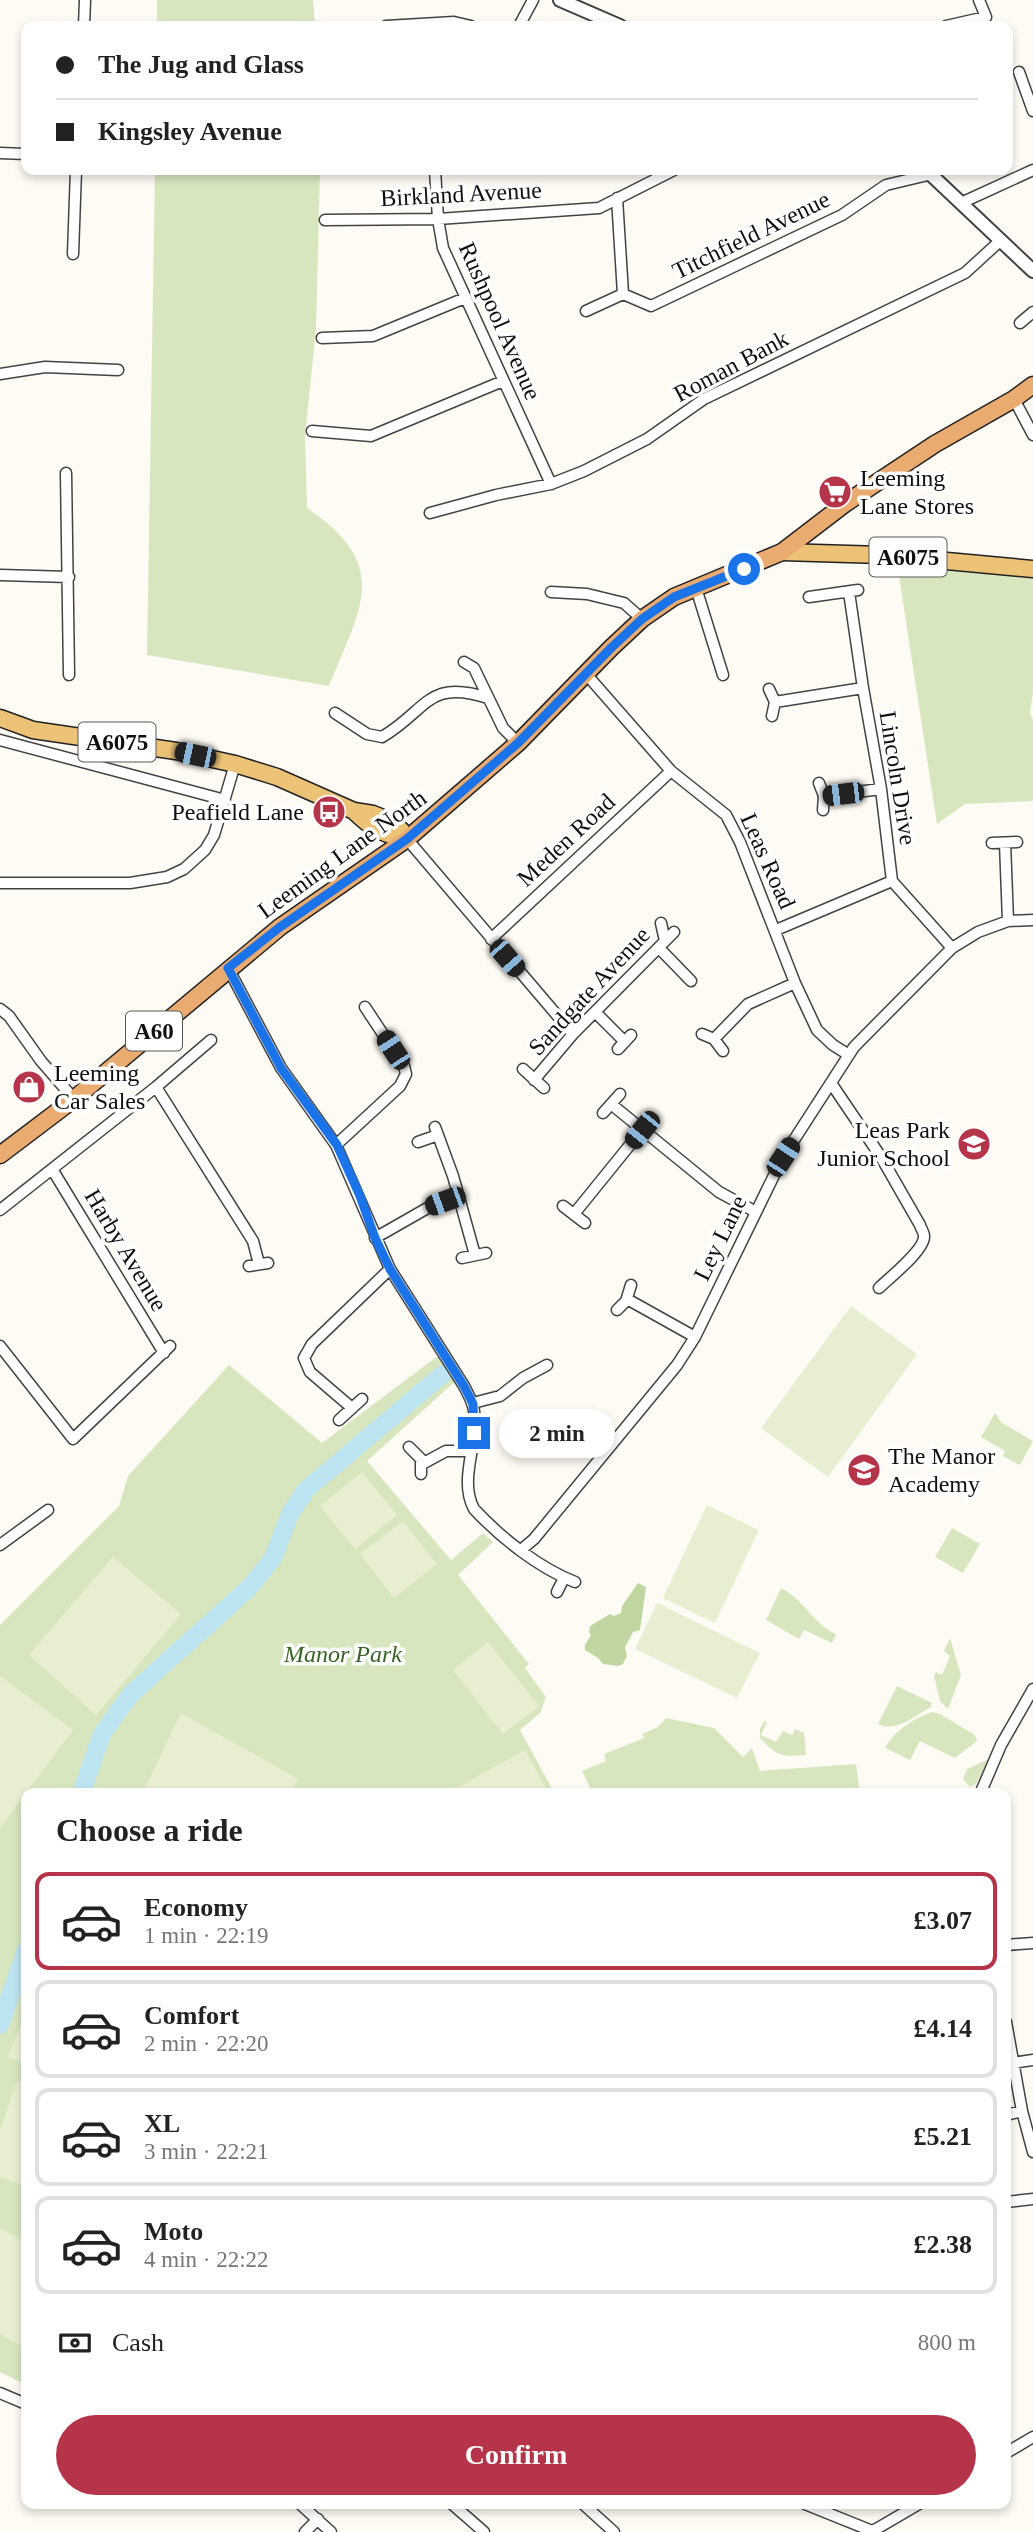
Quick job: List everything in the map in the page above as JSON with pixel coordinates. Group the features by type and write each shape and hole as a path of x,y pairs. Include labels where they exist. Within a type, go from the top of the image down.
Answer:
{"highway":[{"name":"A60","path":"782,552 846,503 1033,385"},
{"name":"Leeming Lane North","path":"0,1155 74,1099 280,927 407,839 518,743 642,619 674,597 782,552"}],"main road":[{"name":"A6075","path":"782,552 882,555 1033,569"},
{"name":"A6075","path":"0,718 33,730 176,751 235,764 289,782 354,811 388,820 401,830 407,839"}],"street":[{"path":"84,21 85,0"},
{"path":"522,21 533,0"},
{"path":"560,0 608,21"},
{"path":"968,21 986,17 979,0"},
{"path":"1019,72 1033,111"},
{"path":"0,153 21,155"},
{"path":"961,203 1033,170"},
{"path":"73,254 76,175"},
{"name":"Rushpool Avenue","path":"435,175 443,248 551,484"},
{"name":"Birkland Avenue","path":"325,220 438,219 599,208 664,175"},
{"name":"Titchfield Avenue","path":"623,294 651,306 842,215 886,185 919,175"},
{"path":"932,175 1033,271"},
{"path":"586,311 623,294 617,198"},
{"name":"Roman Bank","path":"430,513 496,495 551,484 584,471 647,439 704,399 965,273 1000,241"},
{"path":"322,338 373,337 465,298"},
{"path":"1020,323 1033,312"},
{"path":"0,374 46,367 118,370"},
{"path":"312,431 371,436 503,381"},
{"path":"1014,399 1033,435"},
{"path":"66,473 69,675"},
{"path":"0,575 69,577"},
{"path":"696,588 723,675"},
{"name":"Lincoln Drive","path":"809,597 854,591 863,688 881,789 892,881 952,948"},
{"path":"551,593 587,594 624,603 642,619"},
{"path":"464,662 474,668 503,728 518,743"},
{"name":"Leas Road","path":"587,675 671,771 726,815 740,842 795,983 817,1030 849,1055"},
{"path":"775,702 863,688"},
{"path":"769,689 775,702 772,716"},
{"path":"335,713 366,734 382,737 440,694 460,690 488,698"},
{"path":"0,740 225,800"},
{"path":"0,883 130,883 167,877 184,869 205,849 214,835 235,764"},
{"name":"Meden Road","path":"491,939 671,771"},
{"path":"819,783 824,796 823,810"},
{"path":"824,796 881,789"},
{"path":"407,839 573,1034"},
{"path":"992,843 1017,842"},
{"path":"1005,843 1008,922"},
{"path":"776,930 892,881"},
{"name":"Ley Lane","path":"521,1550 534,1539 677,1366 695,1337 783,1157 863,1036 952,948 978,932 1008,922 1033,920"},
{"path":"661,923 662,944 691,981"},
{"name":"Sandgate Avenue","path":"534,1080 573,1034 674,932"},
{"path":"228,968 281,1068 337,1145 390,1269 473,1404 475,1415 468,1477 469,1500 481,1517 538,1564 575,1582"},
{"path":"714,1039 748,1004 795,983"},
{"path":"337,1145 400,1086 406,1074 404,1066 365,1007"},
{"path":"0,1009 9,1016 41,1061 74,1099"},
{"path":"372,1017 382,1009"},
{"path":"595,1012 625,1042"},
{"path":"702,1034 714,1039 723,1051"},
{"path":"0,1210 211,1040"},
{"path":"523,1069 544,1088"},
{"path":"831,1083 881,1157 920,1225 924,1237 922,1246 879,1289"},
{"path":"156,1087 253,1241 259,1264"},
{"path":"603,1113 620,1094"},
{"path":"611,1104 719,1192 757,1212"},
{"path":"574,1214 642,1130"},
{"path":"418,1142 436,1131 475,1255"},
{"name":"Harby Avenue","path":"0,1346 73,1439 167,1350 52,1168"},
{"path":"375,1238 431,1206 458,1196"},
{"path":"563,1206 585,1223"},
{"path":"462,1258 486,1253"},
{"path":"352,1408 310,1372 303,1358 312,1344 390,1269"},
{"path":"617,1310 627,1299 631,1285"},
{"path":"627,1299 695,1337"},
{"path":"473,1404 500,1396 523,1378 547,1365"},
{"path":"340,1420 362,1399"},
{"path":"409,1447 422,1469 446,1451 472,1451"},
{"path":"0,1545 48,1510"},
{"path":"557,1592 564,1578"},
{"path":"983,1788 1001,1745 1033,1689"},
{"path":"1011,1945 1033,1943"},
{"path":"1011,2051 1033,2152"},
{"path":"1013,2063 1033,2060"},
{"path":"1011,2114 1022,2111"},
{"path":"1011,2201 1033,2199"},
{"path":"0,2393 21,2402"},
{"path":"1011,2450 1033,2437"},
{"path":"306,2509 331,2532"},
{"path":"458,2509 484,2532"},
{"path":"589,2509 614,2532"},
{"path":"818,2509 875,2531 911,2509"},
{"path":"305,2532 317,2519"}],"green space":[{"path":"157,0 313,0 315,21 157,21"},
{"path":"155,175 320,175 316,329 305,436 307,508 334,529 351,549 360,569 362,590 351,633 329,686 147,655"},
{"path":"897,563 1033,577 1033,693 1030,712 1033,720 1033,801 965,804 937,824"},
{"path":"851,1306 917,1354 828,1477 761,1428"},
{"name":"Manor Park","path":"443,1352 459,1378 367,1461 451,1560 483,1533 493,1542 458,1575 529,1664 525,1668 546,1697 540,1713 520,1730 552,1788 21,1788 21,2382 0,2372 0,1625 119,1506 128,1476 229,1365 322,1443"},
{"path":"995,1413 1002,1423 1033,1441 1020,1465 1003,1456 1005,1451 981,1437"},
{"path":"362,1472 397,1515 355,1549 320,1506"},
{"path":"707,1505 759,1530 715,1623 663,1598"},
{"path":"403,1521 437,1564 394,1598 360,1554"},
{"path":"952,1528 980,1544 963,1573 935,1557"},
{"path":"113,1557 181,1614 96,1715 29,1655"},
{"path":"638,1583 646,1587 640,1630 633,1632 625,1647 627,1656 623,1664 603,1664 585,1650 591,1635 590,1626 610,1614 614,1616 621,1613 622,1606"},
{"path":"781,1588 836,1634 832,1643 804,1630 799,1639 766,1620"},
{"path":"657,1603 760,1653 737,1698 635,1649"},
{"path":"950,1638 961,1675 948,1709 940,1701 934,1676 936,1672 942,1675 950,1656 944,1651"},
{"path":"488,1642 539,1706 503,1734 453,1670"},
{"path":"0,1676 73,1730 30,1788 21,1788 21,1800 0,1828"},
{"path":"897,1686 932,1703 931,1707 899,1725 878,1724"},
{"path":"932,1712 975,1735 977,1741 955,1758 920,1741 910,1760 885,1748 905,1726"},
{"path":"181,1713 298,1779 294,1788 145,1788"},
{"path":"666,1718 714,1728 743,1757 752,1748 760,1771 856,1764 859,1788 590,1788 582,1771 606,1761 604,1754 644,1738 642,1734 658,1727"},
{"path":"764,1721 767,1722 761,1735 776,1742 783,1731 792,1735 795,1729 804,1733 806,1755 785,1756 771,1749 760,1738"},
{"path":"525,1750 546,1788 457,1788"},
{"path":"989,1759 976,1784 970,1787 963,1779 967,1769"},
{"path":"21,2024 21,2062 8,2057"},
{"path":"17,2081 21,2083 21,2184 0,2177 0,2130"},
{"path":"0,2228 21,2239 21,2346 0,2334"}],"waterway":[{"path":"83,1788 102,1734 131,1694 250,1587 273,1558 291,1512 307,1489 443,1374"},
{"path":"0,2025 21,1964"}],"place":[{"name":"Leeming Lane Stores","path":"835,492"},
{"name":"Peafield Lane","path":"329,812"},
{"name":"Leeming Car Sales","path":"29,1087"},
{"name":"Leas Park Junior School","path":"974,1144"},
{"name":"The Manor Academy","path":"864,1470"}],"route":[{"path":"474,1433 473,1404 390,1269 337,1145 281,1068 228,968 280,927 407,839 518,743 642,619 674,597 744,569"}]}
